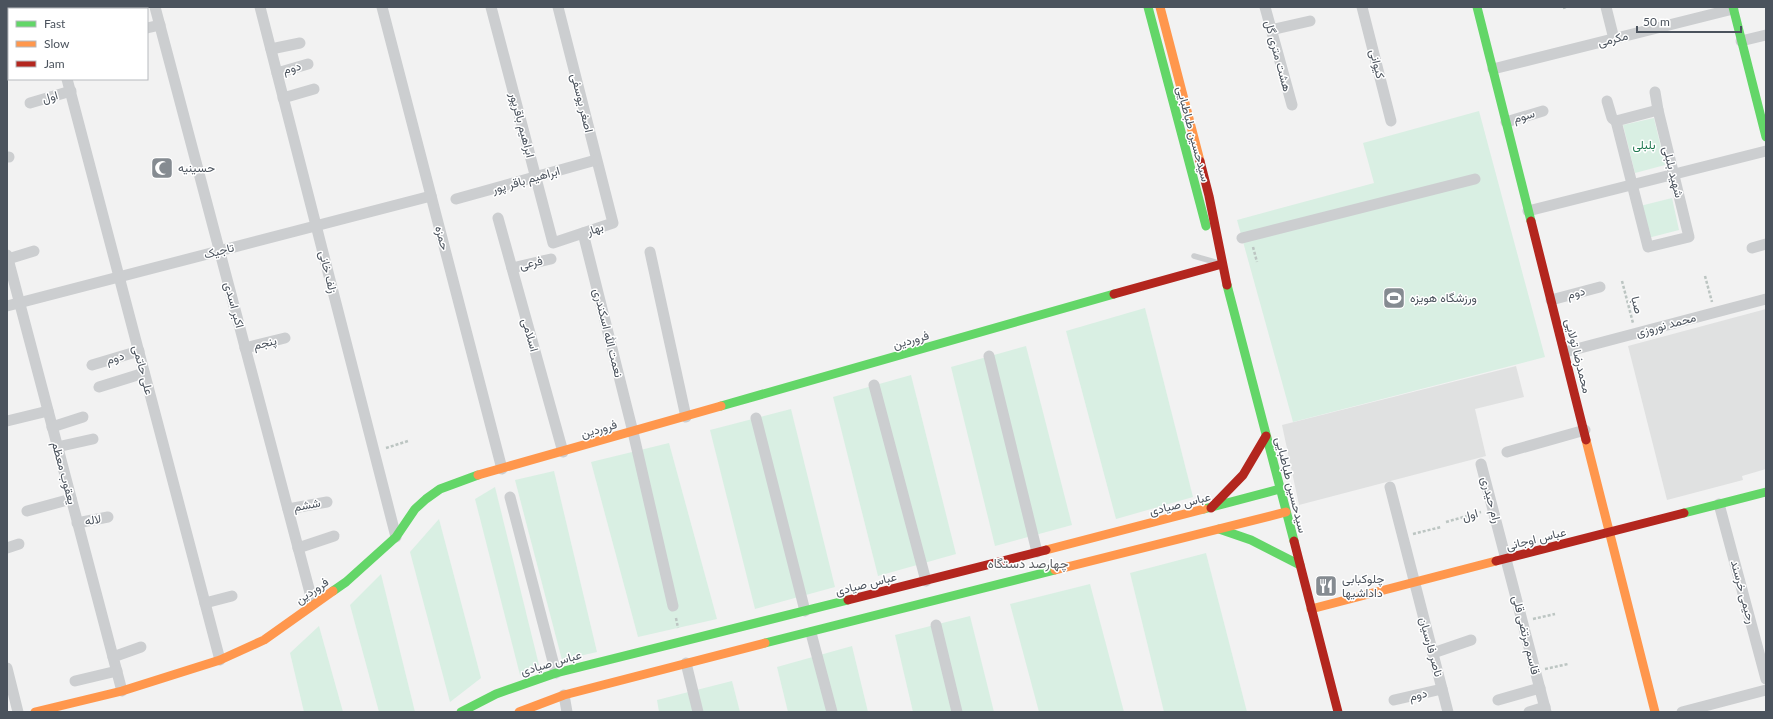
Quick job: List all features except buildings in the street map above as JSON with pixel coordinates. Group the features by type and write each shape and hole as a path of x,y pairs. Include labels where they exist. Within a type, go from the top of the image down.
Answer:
{"street":[{"name":"اکبر اسدی","path":"155,7 313,604"},
{"name":"زلف خانی","path":"260,7 396,537"},
{"name":"حمزه","path":"382,7 502,469"},
{"name":"ابراهیم باقرپور","path":"491,7 552,242"},
{"name":"اصغر یوسفی","path":"558,7 607,199"},
{"name":"سیدحسین طباطبایی","path":"1148,7 1206,226 1222,264"},
{"name":"سیدحسین طباطبایی","path":"1160,7 1209,196 1222,264 1338,712"},
{"name":"هشت متری گل","path":"1265,7 1292,105"},
{"name":"کیوانی","path":"1362,7 1391,121"},
{"name":"محمدرضا تولایی","path":"1477,7 1655,712"},
{"path":"1606,7 1614,39"},
{"path":"1733,8 1764,119 1766,137"},
{"name":"مکرمی","path":"1493,69 1733,8"},
{"path":"1271,30 1310,21"},
{"path":"148,28 160,25"},
{"path":"1741,41 1766,35"},
{"path":"270,49 300,43"},
{"name":"دوم","path":"277,73 308,64"},
{"name":"علی حاتمی","path":"67,80 220,660"},
{"path":"283,98 314,89"},
{"name":"اول","path":"30,103 71,91"},
{"path":"1607,102 1612,118 1616,121 1658,110 1655,92"},
{"name":"شهید بلبلی","path":"1616,121 1648,247 1688,237 1658,110"},
{"name":"سوم","path":"1506,122 1542,111"},
{"path":"1528,211 1766,150"},
{"name":"ابراهیم باقر پور","path":"456,199 596,160"},
{"path":"1246,238 1475,179"},
{"name":"تاجیک","path":"7,306 431,196"},
{"path":"1198,197 1203,201 1207,200 1209,196"},
{"name":"بهار","path":"552,242 583,234 613,223 607,199"},
{"name":"اسلامی","path":"498,218 563,452"},
{"name":"نعمت الله اسکندری","path":"583,234 633,432 673,606"},
{"path":"1752,248 1766,244"},
{"path":"8,257 34,251"},
{"path":"650,252 686,417"},
{"name":"یعقوب معظم","path":"8,257 122,692"},
{"name":"فرعی","path":"512,268 551,259"},
{"name":"فروردین","path":"35,712 122,692 220,660 264,640 346,582 396,537 415,509 430,496 440,489 466,478 563,452 1222,264"},
{"name":"دوم","path":"1551,300 1600,287"},
{"name":"محمد نوروزی","path":"1565,352 1766,299"},
{"name":"پنجم","path":"245,348 285,338"},
{"name":"دوم","path":"92,365 138,351"},
{"path":"989,356 1037,552"},
{"path":"100,387 144,373"},
{"path":"874,386 926,581"},
{"path":"7,421 48,411"},
{"path":"52,427 83,417"},
{"path":"756,418 805,611"},
{"path":"1507,452 1584,430"},
{"path":"1210,508 1243,475 1266,436"},
{"path":"57,447 93,439"},
{"name":"رام حیدری","path":"1481,464 1506,559"},
{"name":"ناصر فارسیان","path":"1390,488 1448,712"},
{"name":"عباس صیادی","path":"461,712 480,700 497,692 556,673 926,581 1280,489"},
{"name":"عباس اوجانی","path":"1311,609 1766,492"},
{"path":"510,497 556,673"},
{"path":"27,511 71,499"},
{"name":"ششم","path":"288,509 327,502"},
{"name":"رحیمی خرسند","path":"1719,504 1766,679"},
{"path":"519,712 564,695 686,663 811,633 1286,512"},
{"name":"لاله","path":"77,523 108,517"},
{"path":"1216,529 1240,535 1300,565"},
{"path":"298,548 334,536"},
{"path":"7,548 19,544"},
{"name":"قاسم مرتضی قلی","path":"1506,559 1545,710"},
{"path":"205,603 232,596"},
{"path":"936,625 957,712"},
{"path":"811,633 832,712"},
{"path":"1433,653 1471,640"},
{"path":"113,657 141,647"},
{"path":"686,663 698,712"},
{"path":"7,668 18,712"},
{"path":"75,680 116,671"},
{"path":"1498,700 1540,688"},
{"name":"دوم","path":"1394,700 1442,689"},
{"path":"1682,712 1766,690"},
{"path":"564,695 568,712"},
{"path":"1529,712 1545,710"}],"lane":[{"path":"1194,256 1222,264"}],"path":[{"path":"1246,238 1257,262"},
{"path":"1705,276 1714,312"},
{"name":"صبا","path":"1622,281 1635,333"},
{"path":"374,452 408,441"},
{"name":"اول","path":"1446,522 1493,509"},
{"path":"1403,536 1441,527"},
{"path":"673,606 681,642"},
{"path":"1522,621 1555,614"},
{"path":"1535,671 1568,664"}],"shaded area":[{"path":"1766,309 1766,469 1742,476 1743,480 1667,500 1628,346"},
{"path":"1516,366 1524,397 1475,409 1486,456 1299,505 1282,425"}],"green space":[{"name":"ورزشگاه هویزه","path":"1479,111 1545,357 1293,422 1237,220 1374,183 1363,143"},
{"name":"بلبلی","path":"1654,118 1665,165 1635,173 1623,125"},
{"path":"1672,198 1679,230 1648,238 1640,206"},
{"path":"1145,308 1193,497 1116,519 1066,331"},
{"path":"1026,346 1072,525 995,546 951,367"},
{"path":"911,375 956,554 878,576 833,397"},
{"path":"791,409 835,587 755,609 710,430"},
{"path":"669,443 717,619 638,637 591,462"},
{"path":"554,471 597,652 562,660 515,480"},
{"path":"495,487 539,665 520,675 475,499"},
{"path":"439,519 481,678 450,702 410,552"},
{"path":"1206,553 1247,712 1164,712 1130,573"},
{"path":"381,574 415,712 379,712 350,605"},
{"path":"1090,584 1124,712 1039,712 1010,604"},
{"path":"970,616 994,712 913,712 895,635"},
{"path":"319,626 343,712 304,712 290,653"},
{"path":"852,646 868,712 788,712 777,667"},
{"path":"732,681 740,712 659,712 657,700"}],"traffic: fast":[{"path":"1148,7 1206,226"},
{"path":"1477,7 1531,221"},
{"path":"1733,7 1766,137"},
{"path":"1227,285 1294,541"},
{"path":"721,406 1114,294"},
{"path":"333,591 346,582 396,537 415,509 426,499 440,489 478,475"},
{"path":"1204,509 1280,489"},
{"path":"1684,513 1766,492"},
{"path":"1219,529 1251,540 1300,565"},
{"path":"765,643 1055,570"},
{"path":"461,712 496,694 556,673 848,600"}],"traffic: slow":[{"path":"1160,7 1200,161"},
{"path":"478,475 721,406"},
{"path":"1586,440 1655,712"},
{"path":"1046,550 1204,509"},
{"path":"1055,570 1286,512"},
{"path":"1311,609 1496,561"},
{"path":"35,712 122,691 220,660 264,640 333,591"},
{"path":"519,712 564,695 765,643"}],"traffic: jam":[{"path":"1200,161 1209,196 1227,285"},
{"path":"1531,221 1586,440"},
{"path":"1114,294 1222,264"},
{"path":"1211,508 1243,475 1266,436"},
{"path":"1496,561 1684,513"},
{"path":"1294,541 1338,712"},
{"path":"848,600 1046,550"}],"place":[{"name":"حسینیه","path":"162,168"},
{"name":"ورزشگاه هویزه","path":"1394,298"},
{"name":"چلوکبابی داداشیها","path":"1326,586"}],"district":[{"name":"چهارصد دستگاه","path":"1028,563"}]}
